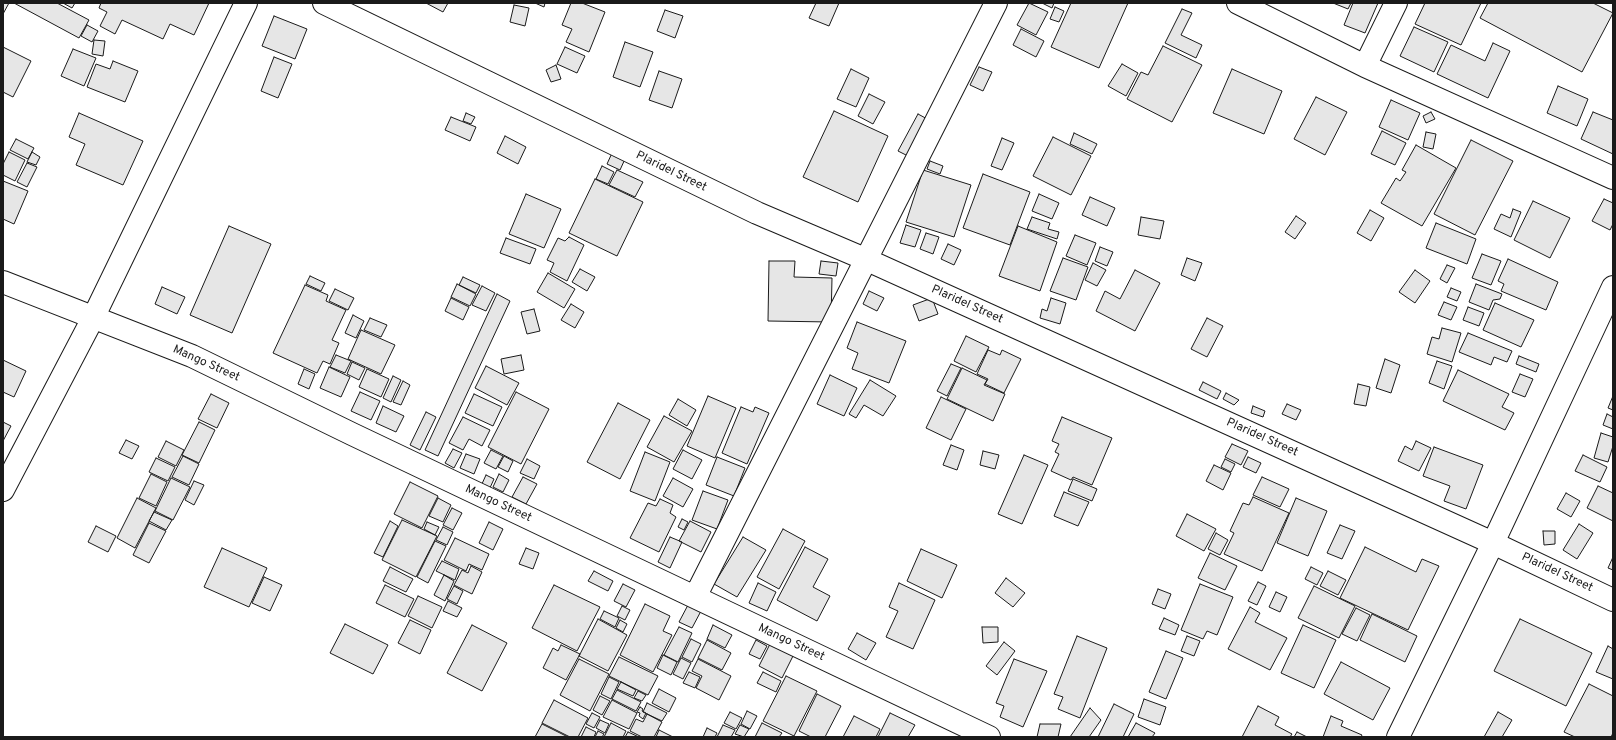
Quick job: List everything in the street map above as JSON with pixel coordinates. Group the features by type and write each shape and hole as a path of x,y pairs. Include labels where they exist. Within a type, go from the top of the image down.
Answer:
{"street":[{"path":"4,487 93,318 246,3"},
{"name":"Plaridel Street","path":"324,3 756,213 865,259 1493,543 1613,600"},
{"path":"695,597 996,3"},
{"path":"1238,3 1365,66 1613,178"},
{"path":"1365,66 1396,3"},
{"name":"Mango Street","path":"3,282 192,356 352,434 989,737"},
{"path":"1398,737 1493,543 1613,287"}],"building":[{"path":"3,3 9,3 3,14"},
{"path":"14,3 57,3 89,20 79,38"},
{"path":"63,3 75,3 72,8"},
{"path":"101,3 209,3 194,35 170,24 163,39 122,20 115,34 100,26 107,12 99,8"},
{"path":"426,3 448,3 443,12"},
{"path":"535,3 545,3 544,7"},
{"path":"571,3 582,3 605,12 589,52 566,42 572,29 562,25"},
{"path":"816,3 839,3 829,26 809,18"},
{"path":"1029,3 1048,12 1036,35 1017,25"},
{"path":"1042,3 1054,3 1052,8"},
{"path":"1071,3 1128,3 1099,68 1051,47"},
{"path":"1333,3 1351,3 1348,9"},
{"path":"1353,3 1378,3 1365,33 1344,25"},
{"path":"1425,3 1481,3 1461,45 1415,24"},
{"path":"1488,3 1593,3 1613,13 1582,72 1480,18"},
{"path":"514,5 529,8 525,26 510,22"},
{"path":"1055,7 1064,11 1059,22 1050,19"},
{"path":"1182,9 1192,13 1181,35 1202,45 1196,58 1165,43"},
{"path":"665,10 683,16 675,38 657,31"},
{"path":"274,16 307,29 295,59 262,46"},
{"path":"87,25 98,31 92,42 81,36"},
{"path":"1414,27 1448,42 1434,72 1400,56"},
{"path":"1021,29 1044,41 1036,57 1013,45"},
{"path":"94,40 105,41 103,56 92,54"},
{"path":"625,42 653,52 640,87 613,77"},
{"path":"1493,43 1510,51 1488,98 1437,74 1451,45 1485,61"},
{"path":"1163,46 1202,65 1172,122 1127,99 1141,72 1148,75"},
{"path":"3,47 31,61 13,97 3,92"},
{"path":"565,47 585,56 577,73 557,64"},
{"path":"73,49 96,58 84,86 61,76"},
{"path":"274,57 292,64 278,98 261,91"},
{"path":"113,61 138,71 125,102 87,87 96,64 110,69"},
{"path":"1122,64 1138,73 1126,96 1108,86"},
{"path":"556,65 561,79 551,82 546,70"},
{"path":"979,67 992,72 983,91 970,85"},
{"path":"851,69 869,78 856,107 837,99"},
{"path":"1232,69 1282,91 1264,134 1213,113"},
{"path":"659,71 682,79 672,108 649,100"},
{"path":"1558,86 1588,99 1577,126 1547,113"},
{"path":"869,94 885,102 873,124 858,116"},
{"path":"1316,97 1347,112 1325,155 1294,139"},
{"path":"1391,100 1420,113 1408,140 1379,127"},
{"path":"834,111 888,136 858,202 803,177"},
{"path":"1431,112 1435,119 1426,123 1423,116"},
{"path":"1593,112 1613,120 1613,154 1581,139"},
{"path":"79,113 143,141 123,185 76,165 85,144 69,137"},
{"path":"466,113 475,117 471,124 463,121"},
{"path":"918,114 931,121 912,158 898,151"},
{"path":"451,117 476,127 470,141 445,130"},
{"path":"1382,131 1406,143 1395,165 1371,154"},
{"path":"1426,132 1436,134 1433,149 1423,147"},
{"path":"1074,133 1097,144 1092,154 1070,144"},
{"path":"505,136 526,147 518,164 497,153"},
{"path":"1053,137 1091,156 1071,195 1033,176"},
{"path":"1002,138 1014,143 1002,170 991,166"},
{"path":"16,139 34,148 28,159 10,150"},
{"path":"1471,140 1513,161 1475,235 1434,214"},
{"path":"1416,145 1456,168 1422,226 1381,203 1396,178 1400,181 1406,172 1402,170"},
{"path":"9,152 25,160 15,181 3,175 3,164"},
{"path":"32,152 40,157 36,165 27,162"},
{"path":"612,153 625,159 620,170 607,164"},
{"path":"930,161 943,166 940,174 927,169"},
{"path":"27,163 37,167 27,187 17,182"},
{"path":"602,166 614,172 608,184 596,179"},
{"path":"617,170 643,182 635,197 609,185"},
{"path":"923,170 971,185 954,237 906,222"},
{"path":"983,174 1030,192 1010,245 963,228"},
{"path":"595,179 643,202 617,256 569,233"},
{"path":"3,181 28,191 14,224 3,219"},
{"path":"526,194 561,209 544,248 509,234"},
{"path":"1039,194 1059,203 1052,219 1032,211"},
{"path":"1090,197 1115,208 1107,226 1082,215"},
{"path":"1604,199 1613,203 1613,224 1610,230 1592,221"},
{"path":"1533,201 1570,218 1550,258 1514,240"},
{"path":"1513,209 1521,212 1511,237 1494,229 1501,214 1510,218"},
{"path":"1370,210 1384,218 1371,241 1357,233"},
{"path":"1296,216 1306,223 1295,239 1285,232"},
{"path":"1032,217 1050,223 1048,229 1059,232 1057,239 1027,229"},
{"path":"1141,217 1164,221 1160,239 1138,235"},
{"path":"1436,223 1476,239 1467,264 1426,248"},
{"path":"906,225 921,230 915,247 900,243"},
{"path":"229,226 271,244 232,333 190,315"},
{"path":"1018,226 1057,242 1040,291 999,276"},
{"path":"926,233 939,237 933,254 920,249"},
{"path":"1075,235 1096,243 1087,265 1066,256"},
{"path":"569,237 584,245 567,281 550,272 554,263 547,260 558,238 565,241"},
{"path":"506,238 536,249 530,264 500,253"},
{"path":"948,244 961,250 954,265 941,259"},
{"path":"1100,247 1113,252 1107,266 1095,261"},
{"path":"1482,254 1501,261 1491,285 1472,278"},
{"path":"1063,258 1088,267 1076,300 1050,291"},
{"path":"1187,258 1202,263 1195,281 1181,275"},
{"path":"1508,259 1558,282 1546,310 1501,291 1504,284 1498,281"},
{"path":"769,261 795,261 794,277 832,278 831,322 768,321"},
{"path":"821,261 838,263 836,276 819,274"},
{"path":"1093,263 1106,270 1097,286 1085,280"},
{"path":"1447,265 1455,268 1447,283 1440,279"},
{"path":"580,269 595,277 587,291 572,282"},
{"path":"1135,270 1160,283 1135,331 1096,311 1105,291 1120,299"},
{"path":"1415,270 1430,281 1415,303 1399,292"},
{"path":"548,273 575,289 564,308 537,292"},
{"path":"310,276 325,283 321,291 306,284"},
{"path":"463,277 480,285 476,293 459,285"},
{"path":"457,284 476,294 470,306 451,297"},
{"path":"1476,284 1502,294 1500,299 1493,300 1489,310 1469,302"},
{"path":"305,285 328,295 326,301 346,310 332,340 339,343 330,364 323,361 317,373 273,353"},
{"path":"482,286 495,293 486,311 472,305"},
{"path":"162,287 185,297 177,314 155,304"},
{"path":"1451,288 1461,292 1457,301 1447,297"},
{"path":"335,289 354,298 348,310 329,301"},
{"path":"869,291 884,298 877,311 863,304"},
{"path":"497,294 510,301 438,456 425,450"},
{"path":"451,298 469,307 463,320 445,311"},
{"path":"932,298 938,314 919,321 913,305"},
{"path":"1051,298 1066,303 1060,324 1040,318 1042,309 1047,311"},
{"path":"1444,302 1457,307 1451,320 1438,315"},
{"path":"1495,303 1534,320 1521,347 1483,330"},
{"path":"571,304 584,312 575,328 561,320"},
{"path":"1468,307 1484,313 1479,326 1463,320"},
{"path":"534,309 540,331 527,334 521,312"},
{"path":"353,315 364,321 356,338 345,333"},
{"path":"370,318 387,325 381,337 364,330"},
{"path":"1207,318 1223,326 1207,357 1191,349"},
{"path":"857,322 906,341 889,383 852,369 858,353 847,348"},
{"path":"1442,328 1461,333 1452,362 1427,354 1432,337 1439,339"},
{"path":"361,330 395,345 381,374 348,359"},
{"path":"1468,333 1512,351 1507,362 1494,357 1491,365 1459,352"},
{"path":"966,336 989,347 976,372 954,361"},
{"path":"988,350 1000,355 1002,350 1021,359 1004,393 985,384 988,379 977,374"},
{"path":"336,355 351,361 345,373 330,367"},
{"path":"521,355 524,370 504,374 501,359"},
{"path":"1519,356 1539,364 1536,372 1516,364"},
{"path":"1385,359 1400,365 1391,393 1376,388"},
{"path":"3,360 26,371 14,397 3,392"},
{"path":"1437,361 1452,366 1444,389 1429,383"},
{"path":"352,362 365,368 359,380 347,374"},
{"path":"951,364 961,368 947,396 937,391"},
{"path":"486,366 519,383 507,405 475,388"},
{"path":"329,367 350,377 341,397 320,388"},
{"path":"962,368 987,380 984,385 1005,394 993,421 947,399"},
{"path":"304,369 315,374 309,389 298,384"},
{"path":"367,369 389,379 381,397 359,387"},
{"path":"1458,370 1509,394 1502,407 1514,413 1505,430 1443,401"},
{"path":"1520,374 1533,379 1525,397 1512,392"},
{"path":"830,375 857,388 844,416 817,404"},
{"path":"393,376 401,380 391,402 383,398"},
{"path":"870,380 896,396 883,416 864,405 856,418 849,414"},
{"path":"403,381 410,385 401,405 393,402"},
{"path":"1203,382 1221,391 1217,399 1199,390"},
{"path":"1358,384 1370,387 1366,406 1354,404"},
{"path":"360,392 380,401 371,420 351,411"},
{"path":"516,392 549,409 521,464 488,447"},
{"path":"1226,393 1239,400 1234,405 1223,399"},
{"path":"211,394 229,403 217,428 198,419"},
{"path":"474,394 502,407 493,426 465,413"},
{"path":"708,396 736,408 715,458 687,446"},
{"path":"1613,396 1613,410 1608,408"},
{"path":"941,397 966,409 951,440 926,428"},
{"path":"678,399 696,410 687,426 669,415"},
{"path":"618,403 650,420 620,479 587,462"},
{"path":"1287,404 1301,410 1296,420 1282,414"},
{"path":"383,406 404,416 396,432 376,423"},
{"path":"1253,406 1265,411 1263,417 1251,413"},
{"path":"741,407 753,412 755,407 769,413 747,464 722,453"},
{"path":"426,412 436,417 420,450 410,445"},
{"path":"1607,414 1613,417 1613,429 1603,425"},
{"path":"664,416 692,431 674,462 647,447"},
{"path":"463,417 490,430 482,446 469,439 463,450 449,443"},
{"path":"1062,417 1112,438 1092,485 1073,477 1071,480 1051,471 1059,454 1055,452 1059,444 1052,441"},
{"path":"3,422 11,426 3,441"},
{"path":"199,422 215,430 199,463 182,455"},
{"path":"1601,433 1613,437 1613,446 1608,462 1594,458"},
{"path":"126,440 139,446 132,459 119,453"},
{"path":"166,441 184,450 176,466 158,457"},
{"path":"1416,441 1431,448 1419,471 1398,461 1405,446 1412,450"},
{"path":"1232,444 1248,451 1241,465 1225,457"},
{"path":"951,445 964,450 957,470 943,465"},
{"path":"1434,447 1483,465 1466,509 1444,501 1450,486 1423,476"},
{"path":"453,449 462,453 454,468 445,463"},
{"path":"491,450 503,456 496,469 484,463"},
{"path":"683,450 702,460 692,479 673,469"},
{"path":"983,451 999,455 995,469 980,465"},
{"path":"645,452 670,462 655,501 630,491"},
{"path":"466,454 480,459 474,474 460,468"},
{"path":"1024,455 1048,465 1022,524 998,514"},
{"path":"1583,455 1607,467 1600,482 1575,471"},
{"path":"183,456 199,464 189,485 172,477"},
{"path":"504,456 513,461 508,472 498,467"},
{"path":"717,457 745,468 734,496 706,485"},
{"path":"1248,457 1261,463 1256,473 1243,467"},
{"path":"156,458 175,467 168,481 149,472"},
{"path":"527,459 540,466 534,479 520,473"},
{"path":"1225,459 1235,464 1231,472 1221,467"},
{"path":"1214,465 1231,473 1223,490 1206,481"},
{"path":"151,474 167,482 156,506 139,498"},
{"path":"499,474 509,480 503,492 493,487"},
{"path":"486,475 494,479 489,490 481,486"},
{"path":"523,477 537,484 526,504 512,497"},
{"path":"1262,477 1289,489 1280,507 1253,495"},
{"path":"171,478 190,487 173,520 155,511"},
{"path":"673,478 693,489 683,507 663,496"},
{"path":"1073,479 1097,489 1092,501 1068,491"},
{"path":"194,481 204,485 194,505 185,500"},
{"path":"410,482 438,496 422,528 394,514"},
{"path":"1598,486 1613,493 1613,521 1587,508"},
{"path":"703,491 728,500 717,529 692,520"},
{"path":"1064,492 1089,502 1078,526 1054,516"},
{"path":"1566,493 1580,501 1571,517 1557,509"},
{"path":"1253,497 1289,513 1262,571 1224,554 1234,533 1230,531 1243,503 1249,505"},
{"path":"137,498 156,508 135,548 117,538"},
{"path":"438,498 451,505 443,522 429,516"},
{"path":"1296,498 1327,511 1308,556 1277,543"},
{"path":"660,499 673,505 670,513 676,517 659,552 630,538 648,503 656,506"},
{"path":"452,508 462,513 453,530 443,525"},
{"path":"154,512 172,520 166,530 149,521"},
{"path":"1187,514 1216,529 1204,551 1176,536"},
{"path":"682,519 688,522 684,530 678,527"},
{"path":"402,520 437,536 416,577 382,560"},
{"path":"390,521 398,526 383,557 374,553"},
{"path":"690,521 711,532 701,552 679,541"},
{"path":"427,522 439,527 435,535 424,529"},
{"path":"489,522 503,529 493,550 479,543"},
{"path":"149,523 166,531 149,563 133,555"},
{"path":"1579,524 1593,533 1577,559 1563,550"},
{"path":"1340,525 1355,531 1342,559 1327,553"},
{"path":"96,526 116,536 108,552 88,542"},
{"path":"443,527 453,532 447,545 436,540"},
{"path":"783,529 805,541 779,589 757,577"},
{"path":"1543,531 1555,531 1555,544 1544,545"},
{"path":"1216,533 1228,540 1220,555 1208,549"},
{"path":"670,537 682,542 670,568 658,562"},
{"path":"743,537 766,550 737,597 714,584"},
{"path":"455,538 489,554 482,570 469,564 466,571 444,560"},
{"path":"435,541 446,546 428,583 417,577"},
{"path":"805,547 828,559 813,587 830,596 817,621 777,600"},
{"path":"1365,547 1416,572 1422,559 1439,566 1408,630 1340,598"},
{"path":"222,548 267,568 249,607 204,587"},
{"path":"526,548 539,553 533,569 519,564"},
{"path":"921,549 957,565 942,598 907,581"},
{"path":"1210,553 1237,566 1225,590 1198,578"},
{"path":"1613,557 1613,570 1608,568"},
{"path":"442,561 459,569 455,580 436,571"},
{"path":"471,566 482,572 472,594 454,585 462,570 468,573"},
{"path":"390,567 413,579 406,592 383,581"},
{"path":"1311,567 1323,573 1317,585 1305,579"},
{"path":"594,571 613,581 608,591 588,581"},
{"path":"1328,571 1346,580 1338,595 1320,586"},
{"path":"444,575 454,581 445,601 434,595"},
{"path":"264,577 282,585 270,611 252,603"},
{"path":"1006,578 1025,593 1013,607 995,593"},
{"path":"1258,582 1266,586 1257,605 1248,601"},
{"path":"758,583 776,592 767,611 749,603"},
{"path":"899,583 935,600 913,649 886,637 898,611 889,607"},
{"path":"623,584 635,590 626,607 614,601"},
{"path":"1200,584 1233,597 1217,635 1207,631 1203,639 1181,630"},
{"path":"385,585 414,599 405,617 376,603"},
{"path":"554,585 600,607 577,651 532,628"},
{"path":"454,586 463,591 457,604 447,599"},
{"path":"1314,586 1355,606 1339,638 1298,618"},
{"path":"1158,589 1171,594 1165,609 1152,604"},
{"path":"1276,592 1287,597 1280,612 1269,607"},
{"path":"418,596 442,607 432,628 408,616"},
{"path":"448,601 462,608 457,617 443,611"},
{"path":"645,604 670,616 663,631 672,635 653,672 620,655"},
{"path":"688,605 701,611 692,628 679,622"},
{"path":"622,606 630,610 625,620 617,616"},
{"path":"1250,607 1260,613 1255,622 1287,638 1270,670 1228,649"},
{"path":"1356,608 1370,615 1357,641 1342,634"},
{"path":"604,611 619,618 615,627 600,619"},
{"path":"1372,614 1417,636 1405,662 1360,640"},
{"path":"1164,618 1179,625 1175,635 1159,629"},
{"path":"598,619 627,635 608,671 579,656"},
{"path":"1520,619 1592,653 1566,706 1494,671"},
{"path":"410,620 431,630 420,654 398,643"},
{"path":"620,620 627,624 623,632 616,628"},
{"path":"345,624 388,645 373,674 330,653"},
{"path":"472,625 507,643 482,691 447,673"},
{"path":"713,625 732,635 725,648 707,639"},
{"path":"1303,625 1336,640 1314,688 1281,673"},
{"path":"679,627 692,633 678,662 664,655"},
{"path":"982,627 998,627 998,642 983,643"},
{"path":"857,633 876,643 866,660 848,649"},
{"path":"1077,636 1107,648 1080,718 1058,709 1063,697 1054,694"},
{"path":"1187,636 1200,641 1194,656 1181,651"},
{"path":"691,639 701,644 692,662 682,657"},
{"path":"707,640 731,653 722,670 698,658"},
{"path":"756,640 767,646 760,659 749,654"},
{"path":"1004,642 1015,651 997,675 986,666"},
{"path":"770,644 793,656 782,678 759,666"},
{"path":"561,645 580,654 566,680 543,668 553,648 558,651"},
{"path":"1608,646 1613,649 1613,679 1596,672"},
{"path":"1166,651 1183,658 1166,699 1149,692"},
{"path":"663,655 677,662 671,675 657,668"},
{"path":"619,657 658,676 648,695 609,676"},
{"path":"681,658 691,663 683,679 673,674"},
{"path":"579,659 609,674 590,711 560,695"},
{"path":"698,659 731,676 719,700 696,688 702,676 692,671"},
{"path":"1014,659 1047,671 1023,727 1000,717 1004,706 996,703"},
{"path":"1341,662 1390,688 1373,720 1324,694"},
{"path":"689,672 700,677 695,688 683,683"},
{"path":"763,672 781,681 776,692 757,683"},
{"path":"786,676 817,691 794,736 763,721"},
{"path":"609,677 619,682 611,699 601,694"},
{"path":"621,682 636,690 633,696 617,689"},
{"path":"1589,684 1613,696 1613,733 1611,737 1575,737 1564,732"},
{"path":"659,689 676,698 669,712 652,703"},
{"path":"617,690 641,702 636,711 612,699"},
{"path":"638,691 646,695 642,701 634,698"},
{"path":"817,694 841,706 825,737 811,737 799,731"},
{"path":"600,696 610,701 602,715 593,710"},
{"path":"1144,699 1166,707 1160,725 1138,717"},
{"path":"554,700 588,718 578,737 570,737 542,723"},
{"path":"612,700 637,713 629,729 603,717"},
{"path":"647,703 667,713 662,721 643,712"},
{"path":"1114,704 1134,714 1123,737 1098,737"},
{"path":"1258,706 1279,717 1275,725 1292,734 1290,737 1242,737"},
{"path":"640,707 643,709 642,711 646,713 643,719 639,716 640,713 637,712"},
{"path":"1090,708 1101,720 1089,737 1070,737"},
{"path":"747,711 757,716 750,729 741,724"},
{"path":"730,712 742,718 736,729 724,723"},
{"path":"1498,712 1512,720 1502,737 1484,737"},
{"path":"592,713 600,717 594,728 586,724"},
{"path":"890,713 915,725 908,737 878,737"},
{"path":"647,714 662,722 654,737 642,737 630,731 636,719 643,722"},
{"path":"854,716 880,729 876,737 843,737"},
{"path":"1331,716 1343,721 1341,726 1362,735 1361,737 1323,737"},
{"path":"600,720 609,724 605,733 596,728"},
{"path":"611,723 626,731 623,737 604,737"},
{"path":"762,723 782,733 779,737 755,737"},
{"path":"1136,723 1155,733 1152,737 1128,737"},
{"path":"542,724 568,737 535,737"},
{"path":"1040,724 1061,724 1058,737 1037,737"},
{"path":"723,725 735,730 731,737 717,737"},
{"path":"740,725 749,729 744,737 735,734"},
{"path":"586,727 596,732 594,737 581,737"},
{"path":"707,728 717,733 715,737 703,737"},
{"path":"659,730 673,737 656,737"},
{"path":"598,731 604,734 602,737 595,737"},
{"path":"628,732 639,737 625,737"},
{"path":"1297,732 1307,737 1294,737"}]}
